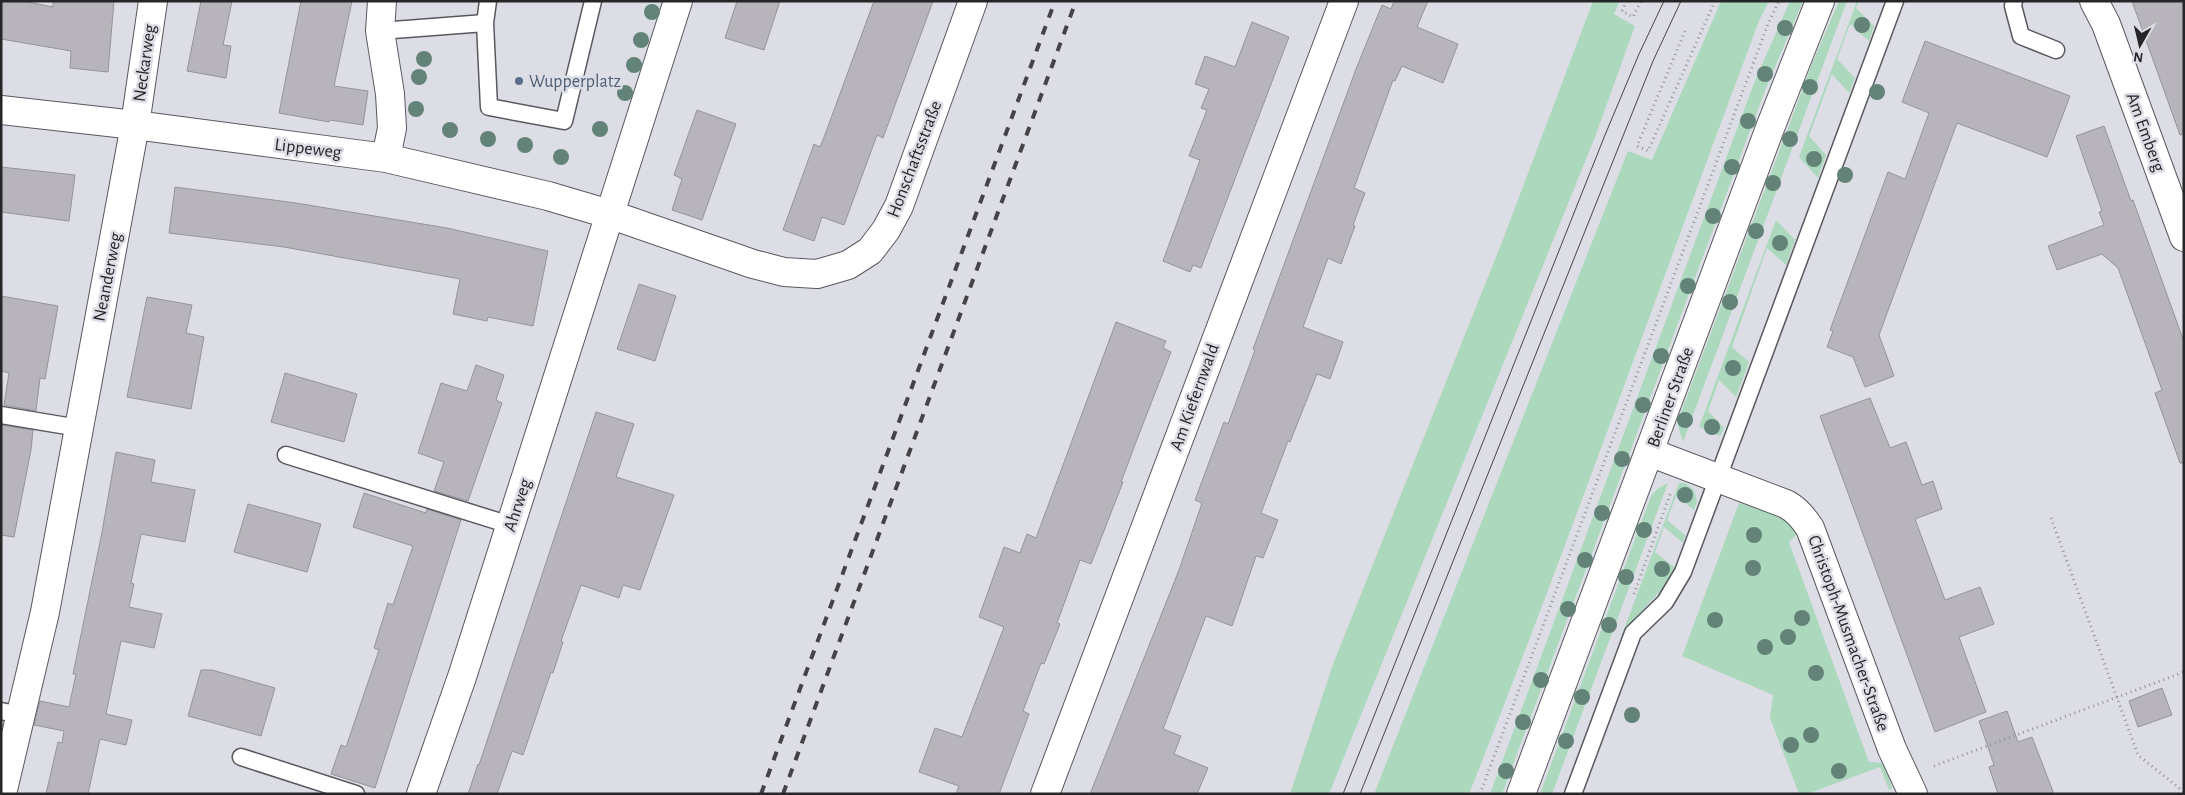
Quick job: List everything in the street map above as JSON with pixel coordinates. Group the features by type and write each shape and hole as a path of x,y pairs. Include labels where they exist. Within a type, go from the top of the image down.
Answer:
{"street":[{"name":"Neckarweg","path":"135,125 153,1"},
{"path":"382,1 380,31 390,94 392,128 386,158"},
{"path":"609,214 678,1"},
{"name":"Honschaftsstraße","path":"609,214 754,264 784,272 817,274 848,266 870,250 886,230 899,206 973,1"},
{"name":"Am Kiefernwald","path":"1045,794 1344,1"},
{"name":"Berliner Straße","path":"1521,794 1770,128 1820,1"},
{"name":"Am Emberg","path":"2094,1 2106,24 2184,237"},
{"name":"Lippeweg","path":"1,110 135,125 386,158 548,196 609,214"},
{"name":"Neanderweg","path":"2,794 11,713 45,612 135,125"},
{"name":"Ahrweg","path":"422,794 462,677 609,214"},
{"name":"Christoph-Musmacher-Straße","path":"1649,452 1796,510 1810,528 1892,749 1909,786"}],"lane":[{"path":"488,1 485,23 489,107 564,122 593,1"},
{"path":"1573,794 1633,633 1665,602 1683,572 1895,1"},
{"path":"2014,1 2013,6 2021,36 2056,50"},
{"path":"380,31 485,23"},
{"path":"1,415 79,428"},
{"path":"286,455 510,525"},
{"path":"241,757 356,794"}],"path":[{"path":"1627,1 1622,11 1633,17 1641,1"},
{"path":"1685,31 1637,146 1648,151 1715,1"},
{"path":"1480,794 1768,24 1779,1"},
{"path":"2051,518 2138,754 2184,792"},
{"path":"1909,786 2117,696 2184,672"}],"green space":[{"path":"1593,1 1620,1 1614,14 1635,26 1595,137 1329,794 1290,794 1333,664 1502,242"},
{"path":"1721,1 1769,1 1759,21 1580,505 1469,794 1374,794 1628,151 1652,160"},
{"path":"1790,1 1803,1 1766,88 1502,794 1490,794 1754,83"},
{"path":"1839,1 1847,1 1683,442 1678,425 1680,415 1812,64"},
{"path":"1857,1 1859,1 1856,8 1874,26 1869,41 1850,24 1837,59 1855,78 1849,93 1832,74 1809,136 1826,155 1818,178 1799,157"},
{"path":"1776,220 1795,240 1786,265 1767,248 1732,347 1749,362 1736,397 1719,380 1708,411 1724,428 1720,436 1699,427"},
{"path":"1668,483 1552,794 1540,794 1651,496 1657,489"},
{"path":"1679,483 1685,483 1694,490 1697,501 1694,510 1676,496 1667,520 1685,535 1683,543 1664,527 1655,552 1674,567 1665,586 1633,620 1621,637"},
{"path":"1739,503 1771,513 1786,521 1799,532 1789,542 1869,762 1884,763 1892,788 1889,790 1880,767 1807,794 1799,794 1770,718 1773,695 1682,656"}],"building":[{"path":"1,1 22,1 53,7 53,1 114,1 108,72 70,68 71,51 1,39"},
{"path":"201,1 232,1 223,45 231,46 226,78 187,71"},
{"path":"301,1 352,1 334,86 368,91 363,125 330,120 329,122 279,113"},
{"path":"737,1 780,1 764,50 725,38"},
{"path":"874,1 933,1 883,138 877,135 844,225 822,217 814,241 783,230 814,144 820,147 826,132"},
{"path":"1394,1 1428,1 1417,27 1458,44 1443,83 1402,66 1395,81 1393,80 1354,188 1365,193 1353,225 1355,226 1341,264 1328,258 1303,327 1343,342 1330,379 1317,374 1290,442 1288,441 1261,513 1278,520 1263,558 1256,556 1232,626 1206,616 1163,729 1181,736 1174,754 1208,768 1197,794 1090,794 1179,570 1202,503 1195,500 1224,422 1228,424 1255,350 1253,349 1356,69 1382,5 1391,9"},
{"path":"2132,1 2184,1 2184,134 2180,135"},
{"path":"1252,22 1289,37 1201,268 1193,265 1190,272 1163,261 1200,160 1189,156 1207,110 1201,108 1209,89 1195,84 1205,56 1235,67"},
{"path":"1925,41 2070,96 2047,157 1957,123 1879,335 1894,376 1865,387 1853,357 1827,347 1833,331 1830,330 1888,172 1905,179 1929,113 1902,102"},
{"path":"697,110 736,124 702,220 672,210 682,179 674,175"},
{"path":"2104,126 2184,342 2184,463 2180,463 2155,393 2162,390 2118,268 2102,254 2057,270 2048,246 2104,225 2099,212 2102,211 2076,136"},
{"path":"1,167 75,175 69,221 1,212"},
{"path":"175,187 296,203 447,228 548,251 533,326 488,317 487,321 453,314 460,279 284,247 169,233"},
{"path":"639,284 676,296 655,361 617,349"},
{"path":"1,296 58,306 45,379 40,378 36,411 4,405 9,373 1,371"},
{"path":"147,297 192,305 186,333 204,337 191,409 127,397"},
{"path":"1116,322 1166,341 1163,348 1171,352 1091,564 1080,560 1057,623 1060,624 1044,664 1041,663 1023,711 1029,714 999,794 956,794 959,786 919,772 935,728 962,737 1004,627 979,617 1004,547 1020,553 1027,534 1036,538"},
{"path":"476,365 504,375 496,400 502,403 468,501 434,491 444,462 418,453 441,383 467,391"},
{"path":"285,373 357,394 344,442 271,422"},
{"path":"1870,398 1890,448 1906,442 1922,485 1933,481 1942,509 1915,519 1945,600 1980,587 1994,624 1959,637 1986,712 1935,732 1820,416"},
{"path":"596,412 634,424 616,477 674,495 640,590 623,585 619,598 581,585 561,641 563,642 553,673 551,672 523,755 512,751 497,794 468,794 479,765"},
{"path":"1,425 33,430 31,450 14,537 1,535"},
{"path":"116,452 155,460 151,482 195,490 185,542 141,534 131,583 134,584 129,607 162,614 154,648 121,641 106,714 132,720 126,745 100,739 88,794 46,794 58,742 62,743 64,731 34,725 40,701 69,707 76,674 73,674"},
{"path":"364,493 426,513 427,509 461,520 375,788 331,774 341,745 346,747 379,650 374,648 388,603 393,605 413,546 353,527"},
{"path":"248,504 321,524 307,572 234,552"},
{"path":"201,670 212,670 275,688 261,736 188,716"},
{"path":"2162,688 2172,715 2138,727 2129,701"},
{"path":"2007,711 2018,742 2032,737 2054,794 1998,794 1989,767 1994,765 1979,721"}],"tram line":[{"path":"1343,794 1605,135 1639,54 1664,1"},
{"path":"1360,794 1653,61 1681,1"}],"railway":[{"path":"761,794 1055,1"},
{"path":"783,794 1076,1"}],"place":[{"name":"Wupperplatz","path":"519,81"}]}
